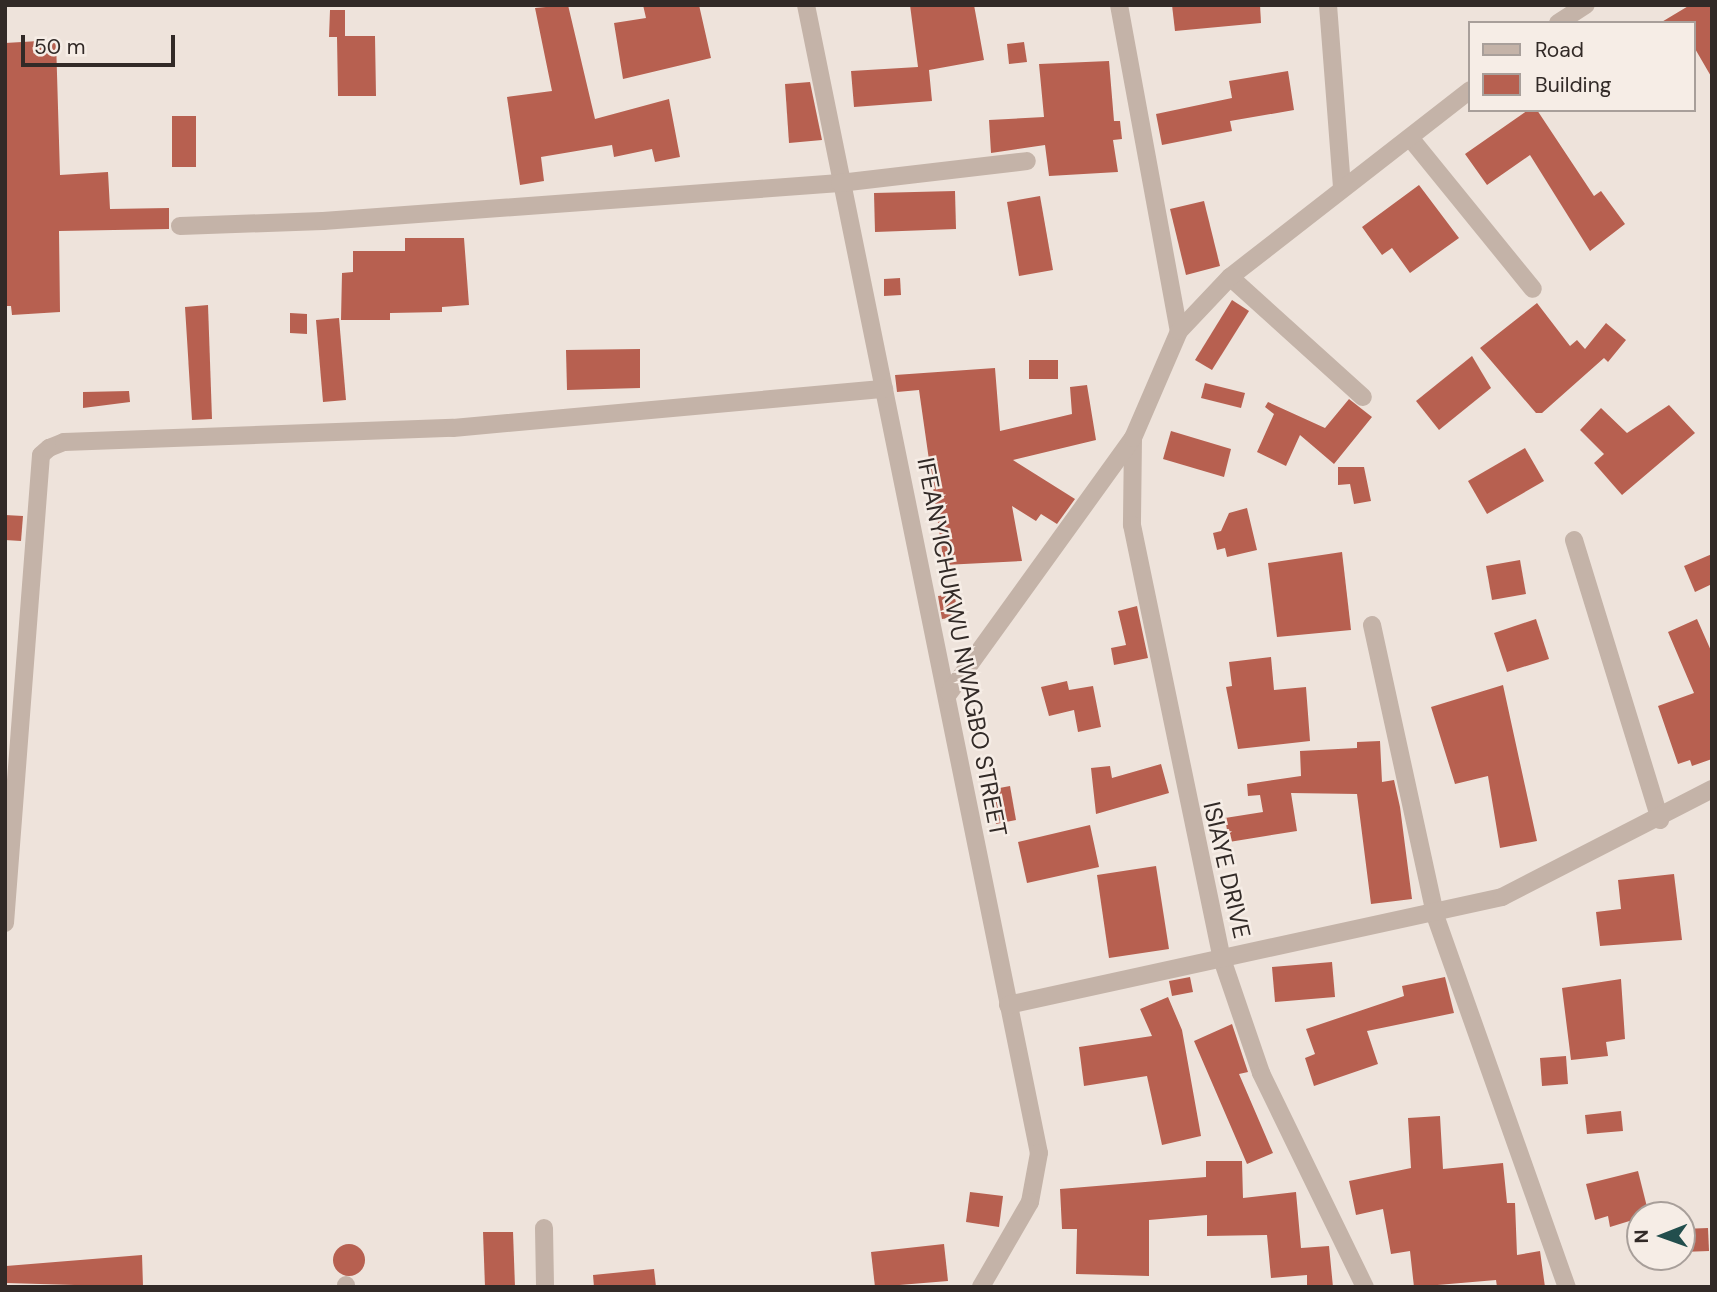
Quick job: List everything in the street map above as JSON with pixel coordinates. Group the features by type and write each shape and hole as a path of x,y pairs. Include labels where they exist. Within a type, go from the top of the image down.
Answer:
{"street":[{"name":"IFEANYICHUKWU NWAGBO STREET","path":"806,5 840,183 949,693 1038,1163 1030,1202 981,1287"},
{"path":"1119,5 1179,331"},
{"path":"1328,5 1342,185"},
{"path":"1561,21 1587,5"},
{"path":"949,693 1133,438 1179,331 1230,277 1342,185 1411,139 1468,92"},
{"path":"1411,139 1533,289"},
{"path":"180,226 323,221 840,183 1027,160"},
{"path":"1230,277 1363,397"},
{"path":"5,923 41,455 49,448 64,442 453,428 884,389"},
{"name":"ISIAYE DRIVE","path":"1133,438 1132,525 1222,959 1261,1073 1365,1287"},
{"path":"1574,540 1660,820"},
{"path":"1372,625 1435,915 1567,1287"},
{"path":"1008,1005 1435,915 1503,897 1660,820 1712,789"},
{"path":"544,1228 545,1287"}],"building":[{"path":"568,5 595,119 669,99 680,157 655,162 652,149 614,157 612,145 541,157 544,181 520,185 507,97 552,91 535,8"},
{"path":"643,5 699,5 711,58 623,79 614,23 646,18"},
{"path":"910,5 974,5 984,60 929,70 932,101 854,107 851,71 918,67"},
{"path":"1172,5 1260,5 1261,23 1175,31"},
{"path":"1690,5 1712,5 1712,78 1696,50 1696,21 1663,21"},
{"path":"330,10 345,10 345,36 375,36 376,96 338,96 337,37 329,37"},
{"path":"56,40 60,175 108,172 110,209 169,208 169,229 59,231 60,312 12,315 11,306 5,306 5,43"},
{"path":"1024,42 1027,62 1009,64 1007,44"},
{"path":"1109,61 1114,121 1120,121 1122,139 1113,140 1118,172 1049,176 1045,145 991,153 989,120 1044,117 1039,64"},
{"path":"1288,71 1294,110 1230,121 1232,131 1162,145 1156,114 1232,98 1229,81"},
{"path":"810,82 822,140 789,143 785,84"},
{"path":"1525,112 1538,112 1594,196 1601,191 1625,224 1590,251 1530,155 1487,185 1465,154"},
{"path":"172,116 196,116 196,167 172,167"},
{"path":"1419,185 1459,238 1410,273 1392,248 1382,255 1362,227"},
{"path":"955,191 956,229 875,232 874,193"},
{"path":"1040,196 1053,270 1019,276 1007,202"},
{"path":"1204,201 1220,266 1186,275 1170,209"},
{"path":"405,238 464,238 469,305 442,307 442,312 390,313 390,320 341,320 342,273 353,272 353,251 405,251"},
{"path":"900,278 901,295 884,296 884,279"},
{"path":"1232,300 1249,311 1212,370 1195,360"},
{"path":"1537,303 1570,346 1577,340 1585,349 1606,323 1626,340 1608,362 1604,358 1542,413 1536,413 1480,348"},
{"path":"208,305 212,419 192,420 185,307"},
{"path":"290,313 307,314 307,334 290,333"},
{"path":"339,318 346,400 323,402 316,320"},
{"path":"640,349 640,388 567,390 566,350"},
{"path":"1472,356 1491,388 1439,430 1416,401"},
{"path":"1029,360 1058,360 1058,379 1029,379"},
{"path":"995,368 1000,431 1072,414 1070,387 1087,385 1096,440 1013,460 1075,499 1057,524 1041,514 1036,521 1012,506 1022,561 944,565 919,390 897,392 895,375"},
{"path":"1205,383 1245,393 1241,408 1201,398"},
{"path":"129,391 130,402 83,408 83,392"},
{"path":"1349,399 1372,417 1334,464 1300,435 1286,466 1257,452 1274,414 1265,407 1268,402 1325,428"},
{"path":"1669,405 1695,433 1622,495 1594,463 1604,454 1580,430 1601,408 1627,433"},
{"path":"1171,431 1231,449 1224,477 1163,459"},
{"path":"1525,448 1544,481 1487,514 1468,481"},
{"path":"1338,467 1364,467 1371,501 1354,504 1350,484 1338,485"},
{"path":"1247,508 1257,550 1227,557 1225,548 1217,550 1213,533 1221,531 1229,513"},
{"path":"5,515 23,516 21,541 5,540"},
{"path":"1342,552 1351,630 1277,637 1268,563"},
{"path":"1712,554 1712,584 1695,592 1684,566"},
{"path":"1520,560 1526,594 1492,600 1486,566"},
{"path":"955,594 957,617 942,619 938,596"},
{"path":"1137,606 1148,658 1114,665 1111,648 1126,645 1118,611"},
{"path":"1536,619 1549,659 1507,672 1494,633"},
{"path":"1697,619 1712,653 1712,759 1692,766 1690,760 1678,764 1658,706 1694,693 1668,632"},
{"path":"1271,657 1274,690 1306,687 1310,741 1238,749 1226,687 1232,686 1229,662"},
{"path":"1067,681 1069,690 1093,686 1101,727 1078,732 1074,710 1049,716 1041,687"},
{"path":"1503,685 1537,841 1500,848 1488,776 1455,784 1431,707"},
{"path":"1380,741 1382,782 1394,780 1400,807 1412,899 1371,904 1357,794 1291,793 1297,831 1229,842 1225,818 1263,812 1260,795 1248,796 1247,784 1301,776 1300,751 1357,748 1357,742"},
{"path":"1161,764 1169,793 1096,814 1091,768 1110,766 1112,778"},
{"path":"1010,786 1016,820 996,824 989,790"},
{"path":"1090,825 1099,867 1027,883 1018,842"},
{"path":"1156,866 1169,949 1109,958 1097,875"},
{"path":"1674,874 1682,940 1600,946 1596,912 1621,909 1618,880"},
{"path":"1332,962 1335,997 1275,1002 1272,967"},
{"path":"1190,977 1193,992 1172,996 1169,981"},
{"path":"1445,977 1454,1013 1367,1031 1378,1064 1314,1086 1305,1058 1315,1054 1306,1029 1404,996 1402,986"},
{"path":"1621,979 1625,1039 1606,1042 1608,1056 1571,1060 1562,988"},
{"path":"1168,997 1182,1030 1201,1136 1162,1145 1147,1076 1084,1086 1079,1047 1152,1036 1140,1009"},
{"path":"1232,1024 1248,1072 1239,1074 1273,1153 1247,1164 1194,1041"},
{"path":"1566,1056 1568,1084 1542,1086 1540,1058"},
{"path":"1621,1111 1623,1131 1587,1134 1585,1115"},
{"path":"1440,1116 1443,1169 1503,1163 1507,1203 1515,1203 1517,1255 1540,1251 1545,1287 1497,1287 1496,1280 1414,1287 1410,1251 1391,1254 1383,1209 1356,1215 1349,1181 1411,1168 1408,1118"},
{"path":"1206,1161 1242,1161 1243,1198 1296,1192 1301,1248 1329,1246 1333,1287 1307,1287 1307,1275 1271,1278 1267,1235 1207,1236 1207,1215 1149,1220 1149,1276 1076,1274 1077,1229 1062,1229 1060,1189 1206,1177"},
{"path":"1638,1171 1646,1201 1626,1201 1626,1222 1610,1227 1608,1216 1595,1220 1586,1184"},
{"path":"970,1192 1003,1196 999,1227 966,1222"},
{"path":"1696,1228 1708,1228 1709,1251 1696,1251"},
{"path":"483,1232 513,1232 515,1287 485,1287"},
{"path":"349,1244 360,1249 365,1260 360,1271 349,1276 338,1271 333,1260 338,1249"},
{"path":"944,1244 948,1281 875,1287 871,1252"},
{"path":"142,1255 143,1287 6,1283 6,1266"},
{"path":"654,1269 656,1287 594,1287 593,1275"}]}
